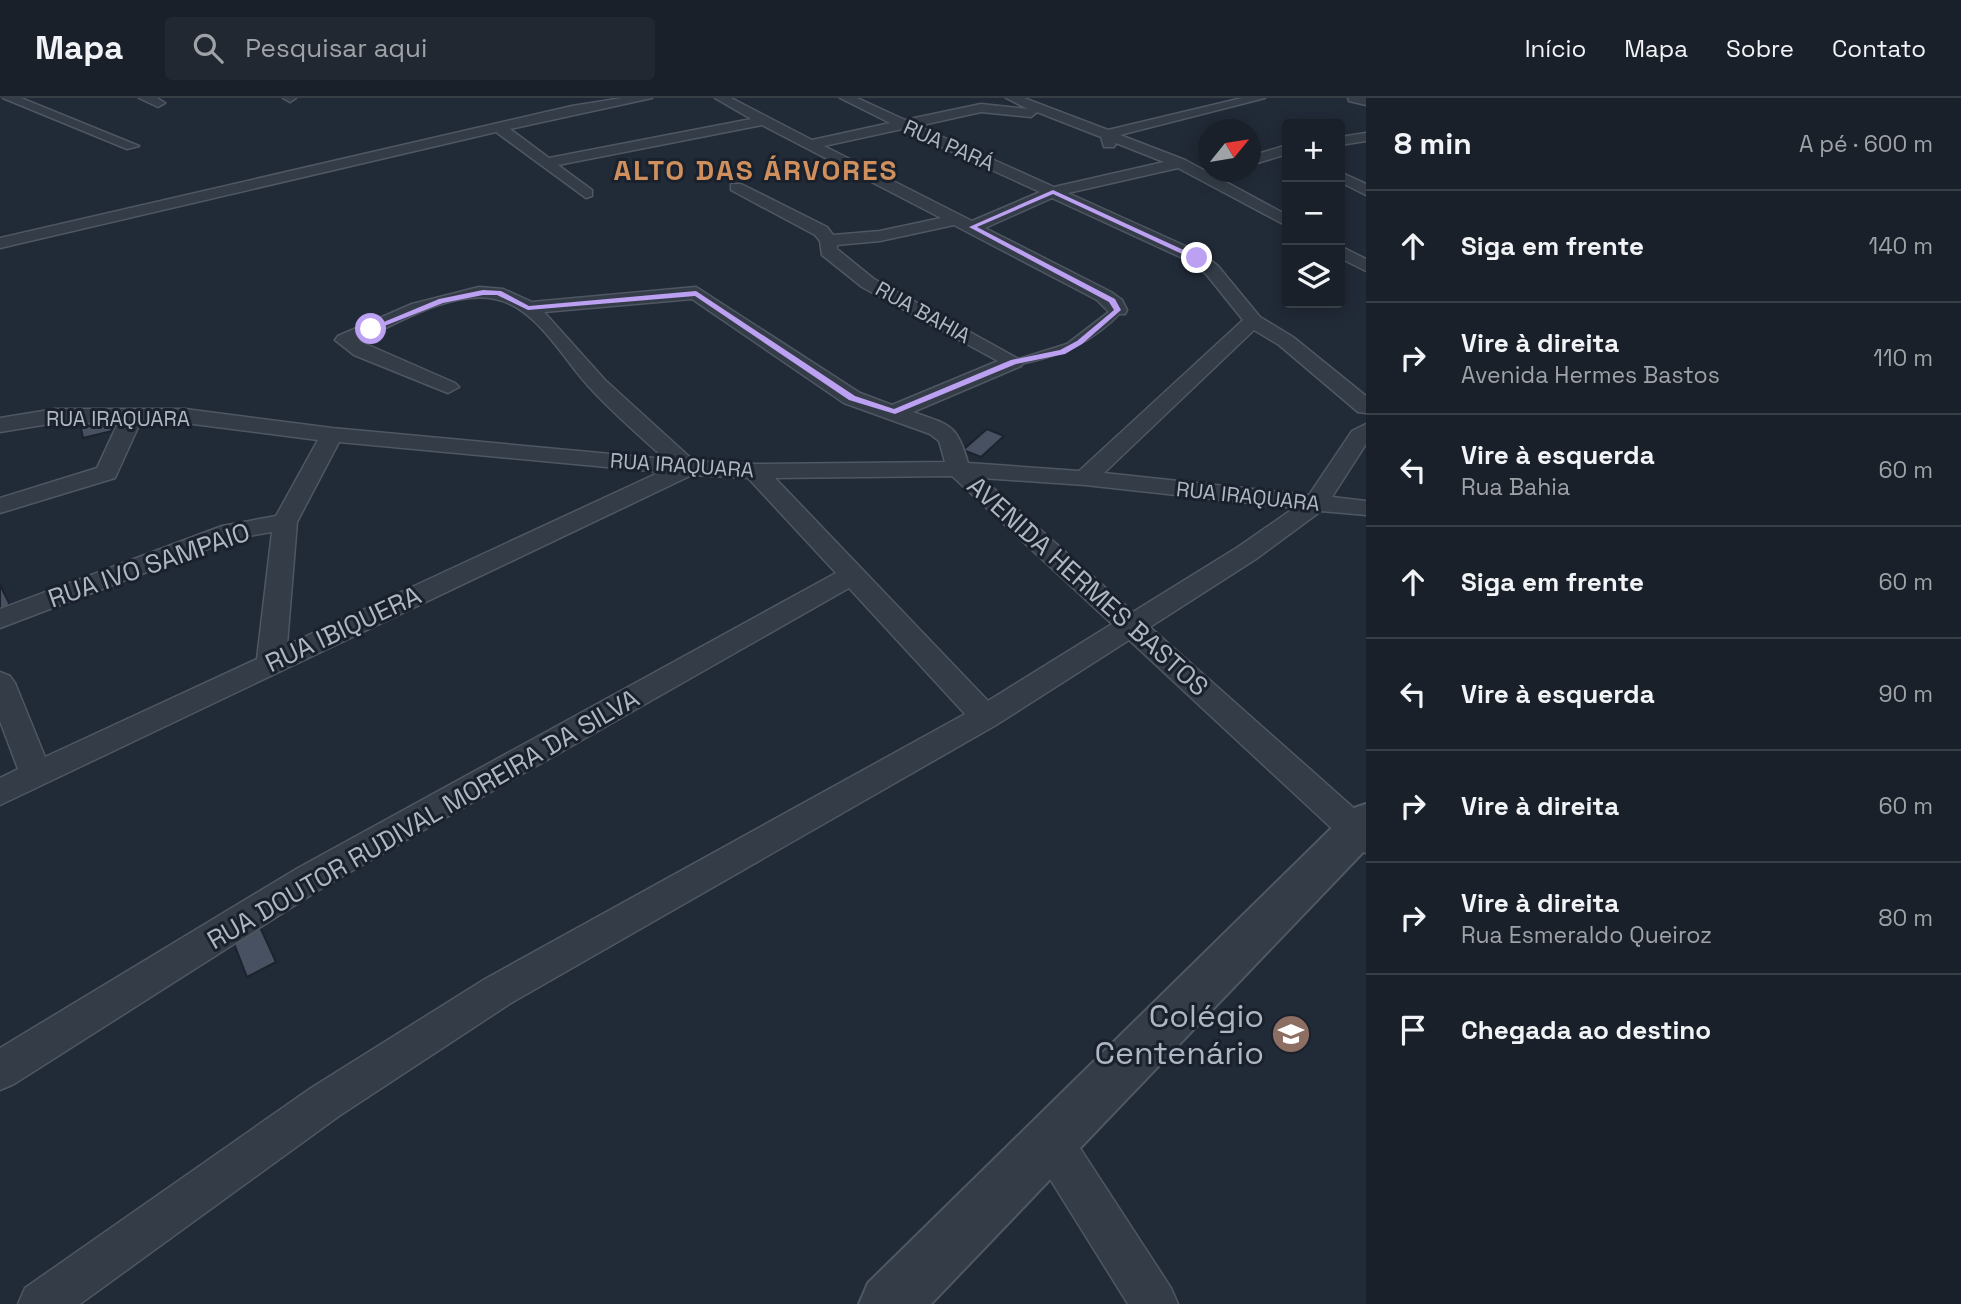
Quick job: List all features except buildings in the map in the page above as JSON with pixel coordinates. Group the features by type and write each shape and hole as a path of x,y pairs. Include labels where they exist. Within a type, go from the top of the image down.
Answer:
{"street":[{"path":"9,98 132,146"},
{"path":"145,98 159,103"},
{"path":"0,243 602,101 646,98"},
{"path":"721,98 1112,301 1118,310"},
{"name":"RUA PARÁ","path":"846,98 1197,258 1212,270 1252,321"},
{"path":"1012,98 1198,168"},
{"path":"1108,136 1118,130 1259,98"},
{"path":"1354,98 1366,101"},
{"path":"1181,103 1199,112"},
{"path":"812,144 981,107 1048,112"},
{"path":"13,114 50,114"},
{"path":"546,163 765,120"},
{"path":"499,127 586,193"},
{"path":"1108,136 1109,151 1120,159 1114,176"},
{"path":"1345,140 1366,137"},
{"path":"1271,139 1282,145"},
{"path":"1261,157 1282,150"},
{"path":"829,241 965,223 1053,192 1180,163"},
{"path":"1345,179 1366,190"},
{"path":"1229,182 1282,218"},
{"name":"RUA BAHIA","path":"736,187 803,220 829,241 828,251 835,259 859,276 1014,362"},
{"path":"1345,254 1366,266"},
{"path":"448,387 361,351 345,341 404,313 483,293 498,293 528,308 566,345 597,383 688,468"},
{"name":"AVENIDA HERMES BASTOS","path":"528,308 696,293 852,398 938,429 950,438 958,468 1363,830"},
{"path":"1085,478 1252,321 1286,341 1366,407"},
{"name":"RUA BAHIA","path":"895,412 1014,362"},
{"name":"RUA IRAQUARA","path":"0,425 55,416 185,416 332,435 688,468 755,471 958,468 1085,478 1366,508"},
{"path":"0,506 107,473 131,416"},
{"path":"41,1304 325,1102 498,991 985,717 1248,553 1316,503 1366,431"},
{"name":"RUA IVO SAMPAIO","path":"0,619 231,531 285,522 332,435"},
{"name":"RUA IBIQUERA","path":"0,792 688,468"},
{"path":"755,471 985,717"},
{"path":"271,663 285,522"},
{"name":"RUA DOUTOR RUDIVAL MOREIRA DA SILVA","path":"0,1070 310,878 851,576"},
{"path":"0,683 36,774"},
{"path":"889,1304 1050,1140 1363,830"},
{"path":"1050,1140 1155,1304"}],"lane":[{"path":"1014,362 1063,352 1080,343 1118,310"}],"place":[{"name":"Colégio Centenário","path":"1291,1034"}],"district":[{"name":"ALTO DAS ÁRVORES","path":"756,170"}],"route":[{"path":"371,329 404,313 441,301 483,293 498,293 528,308 696,293 852,398 895,412 1014,362 1063,352 1080,343 1118,310 1112,301 972,227 1015,206 1053,192 1197,258"}]}
